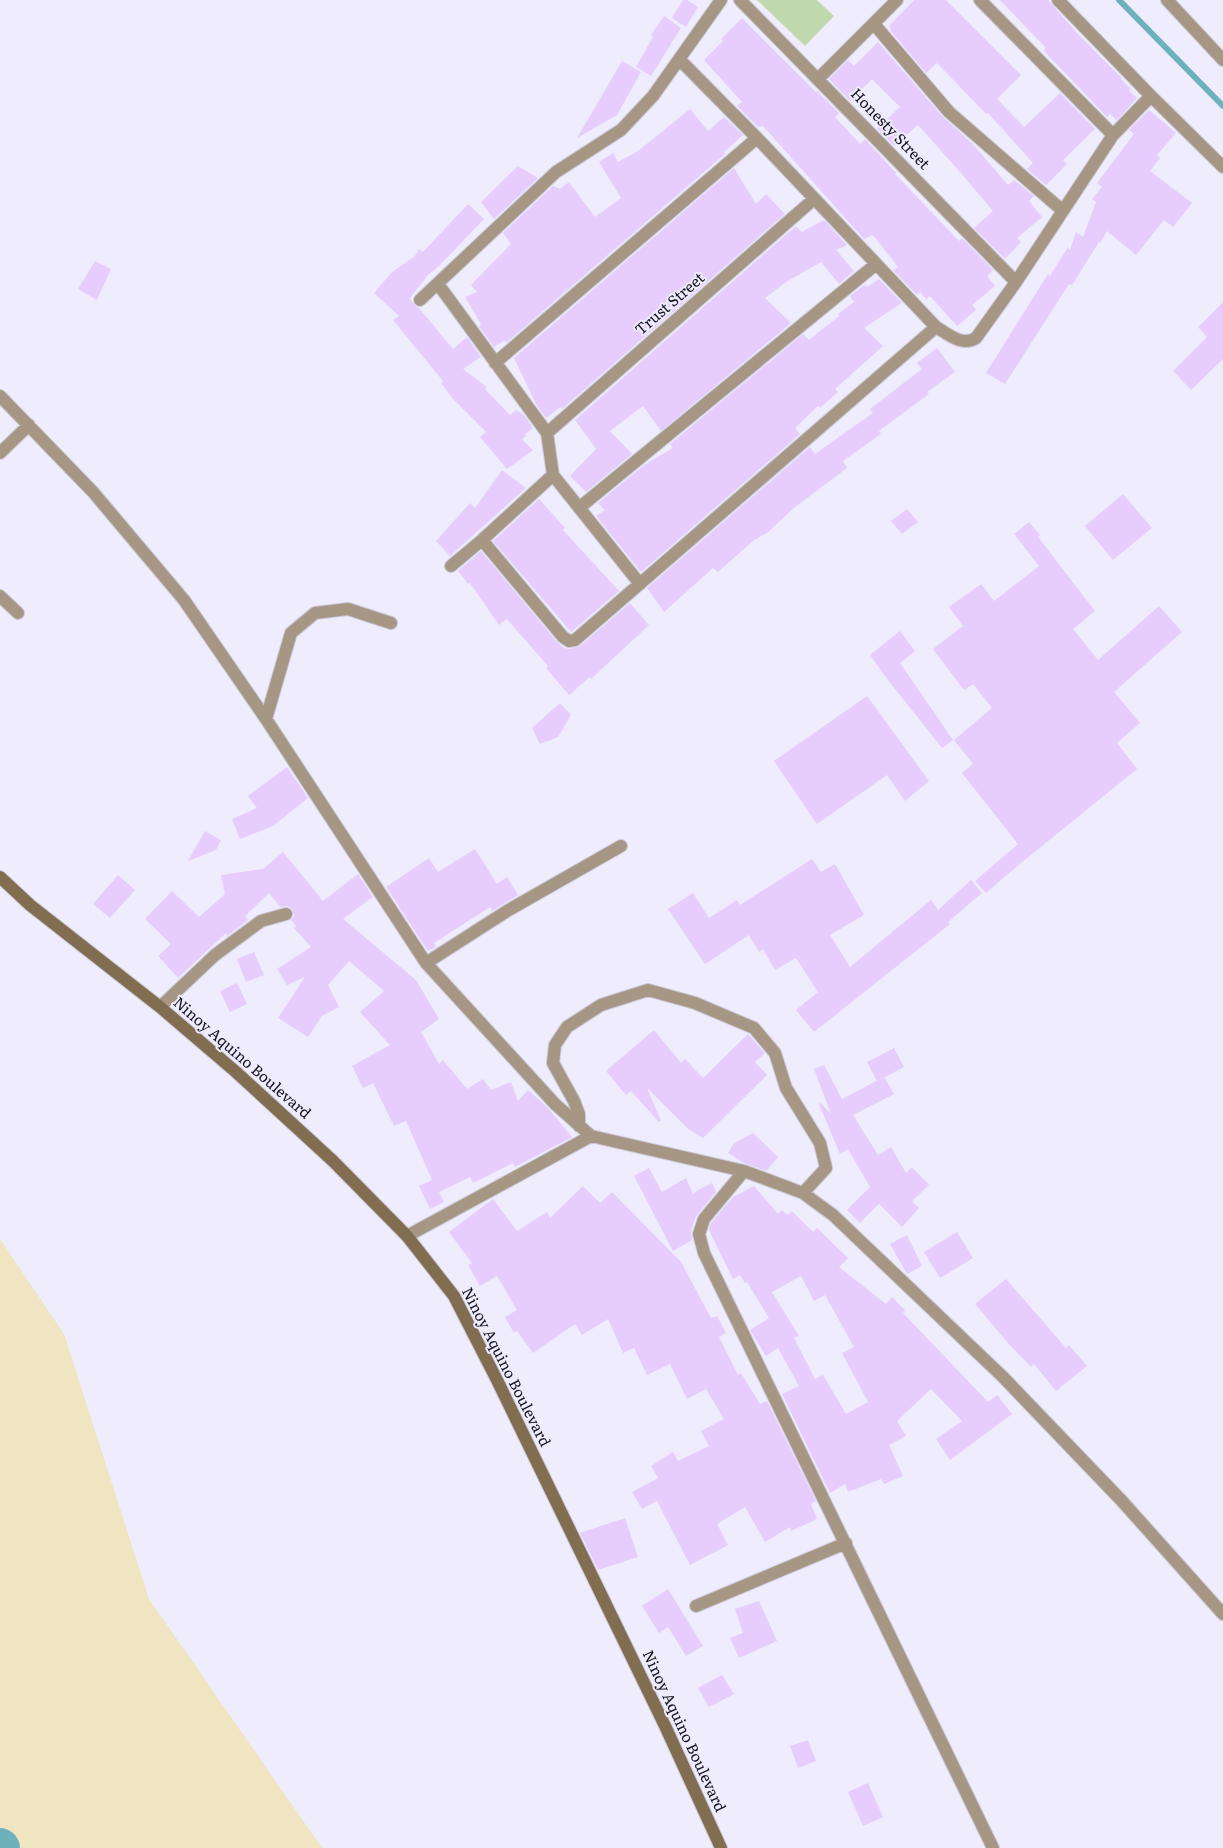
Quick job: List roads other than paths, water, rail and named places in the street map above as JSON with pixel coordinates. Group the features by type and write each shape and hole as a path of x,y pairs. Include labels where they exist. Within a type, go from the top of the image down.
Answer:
{"main road":[{"name":"Ninoy Aquino Boulevard","path":"0,877 30,905 160,1007 236,1072 319,1148 407,1236 454,1296 666,1728 721,1848"}],"street":[{"path":"420,300 556,172 621,130 653,96 721,0"},
{"name":"Honesty Street","path":"740,0 1016,282"},
{"path":"818,79 897,0"},
{"path":"980,0 1113,135"},
{"path":"1058,0 1151,96 1223,166"},
{"path":"1167,0 1223,60"},
{"path":"874,24 948,112 1063,211"},
{"path":"679,59 757,138 875,265 936,327 962,342 969,342 976,338 1016,282 1113,135 1151,96"},
{"path":"495,363 757,138"},
{"name":"Trust Street","path":"547,433 814,199"},
{"path":"579,508 875,265"},
{"path":"438,284 547,433 553,475 640,584"},
{"path":"482,540 563,637 568,641 575,640 936,327"},
{"path":"0,396 94,492 184,600 266,719 426,962 555,1104 591,1136 744,1172 803,1193 833,1215 1003,1377 1121,1500 1223,1614"},
{"path":"0,453 29,425"},
{"path":"451,566 553,475"},
{"path":"0,596 18,613"},
{"path":"266,719 291,633 315,613 348,609 391,623"},
{"path":"426,962 507,911 621,846"},
{"path":"160,1007 215,955 261,922 286,914"},
{"path":"579,1126 579,1114 574,1101 553,1063 555,1045 567,1027 601,1005 648,990 695,1003 754,1028 775,1053 786,1088 820,1143 826,1168 803,1193"},
{"path":"407,1236 591,1136"},
{"path":"744,1172 704,1219 699,1234 704,1253 993,1848"},
{"path":"696,1606 846,1543"}],"waterway":[{"path":"1119,0 1223,106"}]}
